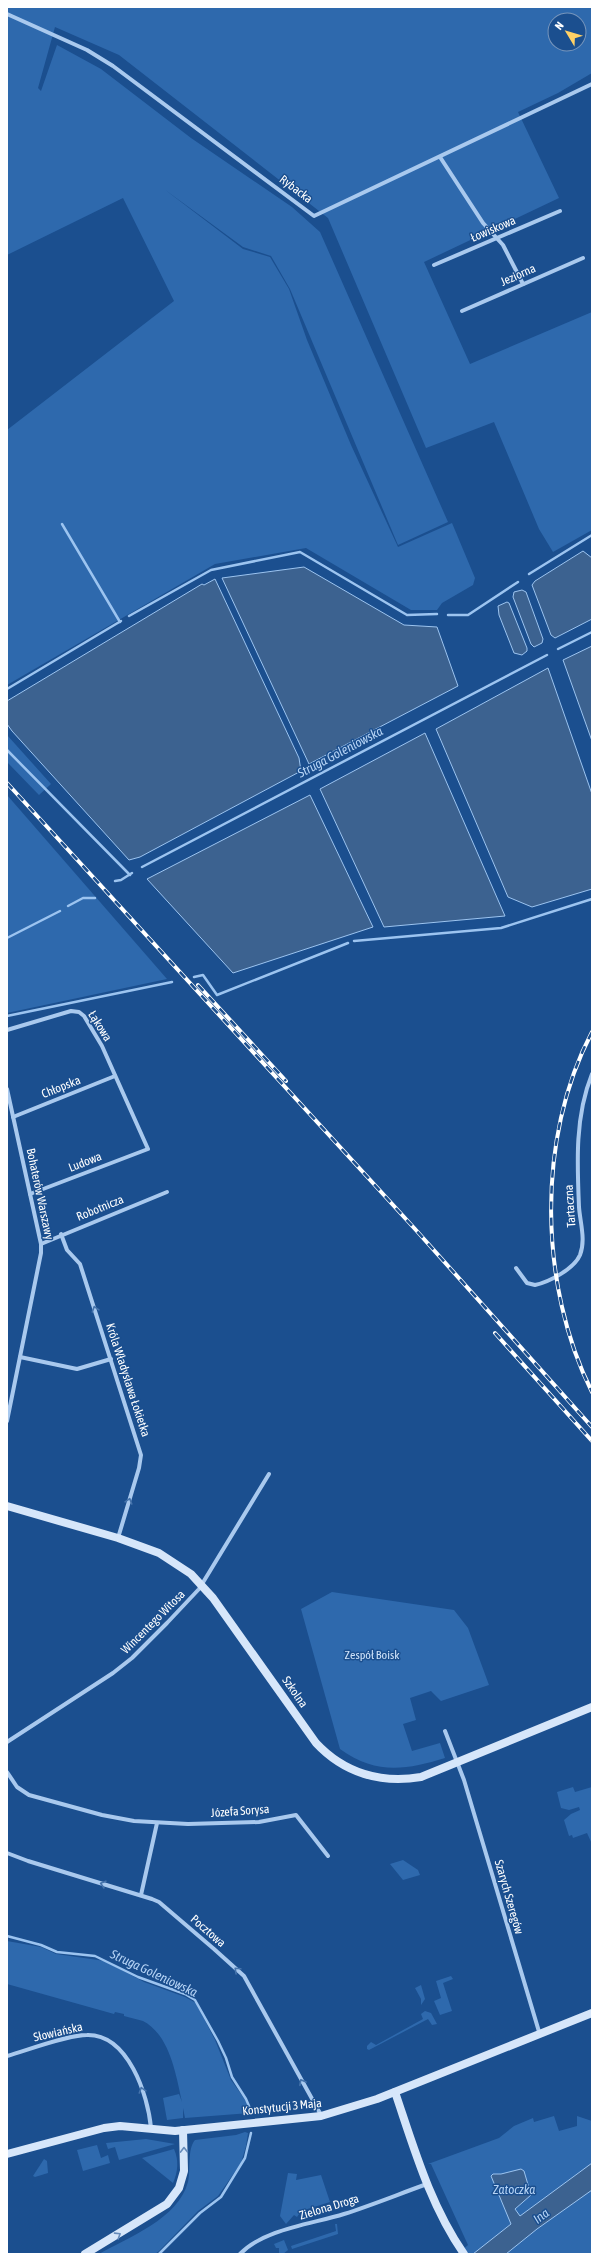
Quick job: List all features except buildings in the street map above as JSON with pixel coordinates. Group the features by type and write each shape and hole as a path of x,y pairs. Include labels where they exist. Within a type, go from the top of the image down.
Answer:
{"street":[{"name":"Rybacka","path":"7,14 81,47 113,66 314,216 592,84"},
{"path":"440,157 483,223 503,245 523,284"},
{"name":"Łowiskowa","path":"434,265 560,211"},
{"name":"Jeziorna","path":"462,311 583,258"},
{"name":"Łąkowa","path":"7,1030 71,1011 79,1012 88,1021 115,1076"},
{"name":"Tartaczna","path":"516,1268 527,1283 535,1285 568,1268 579,1256 582,1242 577,1152 579,1125 592,1074"},
{"name":"Chłopska","path":"13,1117 115,1076"},
{"name":"Ludowa","path":"30,1194 148,1149 115,1076"},
{"name":"Bohaterów Warszawy","path":"7,1089 41,1244 39,1266 7,1421"},
{"name":"Robotnicza","path":"41,1244 61,1234 167,1192"},
{"name":"Króla Władysława Łokietka","path":"61,1234 67,1250 80,1264 141,1455 139,1468 118,1538"},
{"path":"20,1357 77,1369 111,1359"},
{"name":"Wincentego Witosa","path":"7,1742 104,1679 132,1658 196,1594 269,1474"},
{"name":"Szkolna","path":"7,1506 118,1538 145,1547 169,1558 201,1584 312,1737 337,1762 368,1776 395,1780 421,1777 457,1764 592,1707"},
{"name":"Szarych Szeregów","path":"445,1731 464,1780 540,2035"},
{"name":"Józefa Sorysa","path":"7,1772 17,1787 29,1795 102,1815 157,1823 188,1824 259,1822 296,1815 299,1816 328,1856"},
{"path":"141,1895 157,1823"},
{"name":"Pocztowa","path":"7,1853 159,1902 244,1976 321,2116"},
{"name":"Konstytucji 3 Maja","path":"7,2154 104,2128 120,2126 182,2130 321,2116 395,2092 592,2013"},
{"name":"Słowiańska","path":"7,2056 81,2035 104,2038 118,2049 133,2066 146,2103 151,2128"},
{"path":"395,2092 427,2184 449,2230 463,2253"},
{"path":"85,2254 166,2204 178,2188 184,2171 182,2130"},
{"name":"Zielona Droga","path":"240,2254 251,2244 267,2237 343,2214 427,2184"}],"green space":[{"path":"7,7 592,7 592,73 558,93 518,112 559,198 424,262 470,364 592,312 592,530 553,552 539,529 494,422 426,448 328,218 119,55 55,27 38,88 41,91 57,45 101,69 191,138 292,207 320,232 448,522 398,545 290,289 271,256 243,247 164,189 243,249 270,257 289,289 307,340 351,445 398,547 452,523 475,578 473,585 442,603 437,610 411,610 306,548 215,564 7,685 7,430 174,301 123,198 7,255"},
{"path":"7,735 51,784 39,795 7,762"},
{"path":"7,795 167,979 7,1013"},
{"name":"Zespół Boisk","path":"332,1592 454,1610 468,1628 489,1685 441,1701 431,1691 410,1698 416,1720 403,1724 412,1751 440,1743 445,1758 417,1765 391,1768 366,1763 340,1749 301,1609"},
{"path":"573,1787 575,1792 592,1787 592,1844 587,1833 573,1838 572,1835 569,1836 564,1820 571,1814 580,1810 579,1807 569,1810 561,1808 557,1792"},
{"path":"403,1860 418,1870 420,1875 403,1880 390,1864"},
{"path":"7,1941 41,1947 56,1954 105,1961 144,1982 185,1997 196,2003 215,2040 231,2080 246,2101 250,2113 185,2118 183,2108 183,2118 167,2120 163,2098 179,2094 182,2102 174,2068 166,2046 152,2027 143,2021 124,2016 124,2014 115,2012 114,2014 7,1984"},
{"path":"451,1976 453,1979 443,1983 452,2011 440,2015 434,2001 441,1998 436,1981"},
{"path":"421,1985 425,1999 421,2005 421,1999 415,1988"},
{"path":"425,2011 431,2013 437,2024 432,2025 428,2019 369,2050 367,2049 367,2046 371,2042 376,2045 423,2019 421,2014"},
{"path":"554,2116 559,2131 577,2126 577,2116 592,2121 592,2254 458,2254 468,2245 431,2164 428,2164 499,2138 514,2126 533,2118 534,2122"},
{"path":"245,2132 248,2133 241,2163 218,2196 198,2211 159,2251 155,2254 99,2254 151,2226 174,2206 183,2195 188,2182 190,2154 195,2140 236,2135"},
{"path":"146,2139 175,2144 119,2160 115,2147 108,2149 106,2143"},
{"path":"97,2145 101,2158 108,2155 110,2163 83,2171 77,2150"},
{"path":"174,2149 177,2157 177,2166 173,2183 142,2158"},
{"path":"44,2159 47,2161 48,2173 35,2177 33,2176"},
{"path":"288,2173 297,2174 296,2180 321,2175 330,2202 301,2211 297,2217 294,2215 286,2224 280,2216"},
{"path":"329,2208 330,2212 305,2219 306,2216"},
{"path":"335,2224 337,2224 338,2234 292,2249 291,2246 336,2231"},
{"path":"284,2240 288,2250 283,2254 279,2254 279,2248 276,2248 274,2244"}],"water":[{"path":"583,551 592,558 592,619 555,638 551,635 532,585 535,581"},
{"path":"304,567 404,625 437,627 458,686 309,764 222,578"},
{"path":"215,579 299,758 301,771 140,857 129,860 12,731 7,724 7,701 202,584 204,585"},
{"path":"522,590 526,592 543,639 542,643 534,647 531,644 513,597 514,592"},
{"path":"507,602 509,603 527,648 527,651 522,655 514,653 499,615 498,606"},
{"path":"592,646 592,741 563,660"},
{"path":"548,668 592,794 592,889 532,907 508,897 436,729"},
{"path":"425,733 505,916 384,927 320,789"},
{"path":"310,795 373,927 233,973 147,879"},
{"path":"592,2163 592,2190 537,2229 506,2254 473,2254 511,2224 491,2176 493,2174 501,2174 521,2169 524,2171 531,2195 515,2209 520,2216"}],"waterway":[{"path":"62,524 120,622"},
{"path":"529,574 592,535"},
{"path":"129,616 211,570 300,552 407,615 437,614"},
{"path":"448,615 468,615 518,582"},
{"path":"7,689 121,621"},
{"name":"Struga Goleniowska","path":"558,649 592,632"},
{"name":"Struga Goleniowska","path":"142,867 547,655"},
{"path":"7,750 130,875"},
{"name":"Struga Goleniowska","path":"115,881 121,880 132,873"},
{"name":"Struga Goleniowska","path":"68,906 83,898 95,898"},
{"path":"354,941 501,928 592,899"},
{"name":"Struga Goleniowska","path":"7,938 60,911"},
{"path":"194,977 203,975 217,995 348,943"},
{"path":"7,1016 172,982"},
{"name":"Struga Goleniowska","path":"7,1936 41,1945 57,1952 95,1956 138,1977 185,1994 195,2000 218,2041 226,2058 232,2077 246,2099 252,2113"},
{"name":"Struga Goleniowska","path":"159,2254 200,2213 221,2197 245,2158 251,2133"}],"railway":[{"path":"7,783 415,1229 592,1427"},
{"path":"198,985 286,1081"},
{"path":"592,1032 574,1074 561,1118 553,1165 551,1212 554,1259 562,1306 574,1350 592,1392"},
{"path":"495,1333 592,1441"}],"water label":[{"name":"Zatoczka","path":"514,2189"},
{"name":"Ina","path":"541,2216"}]}
